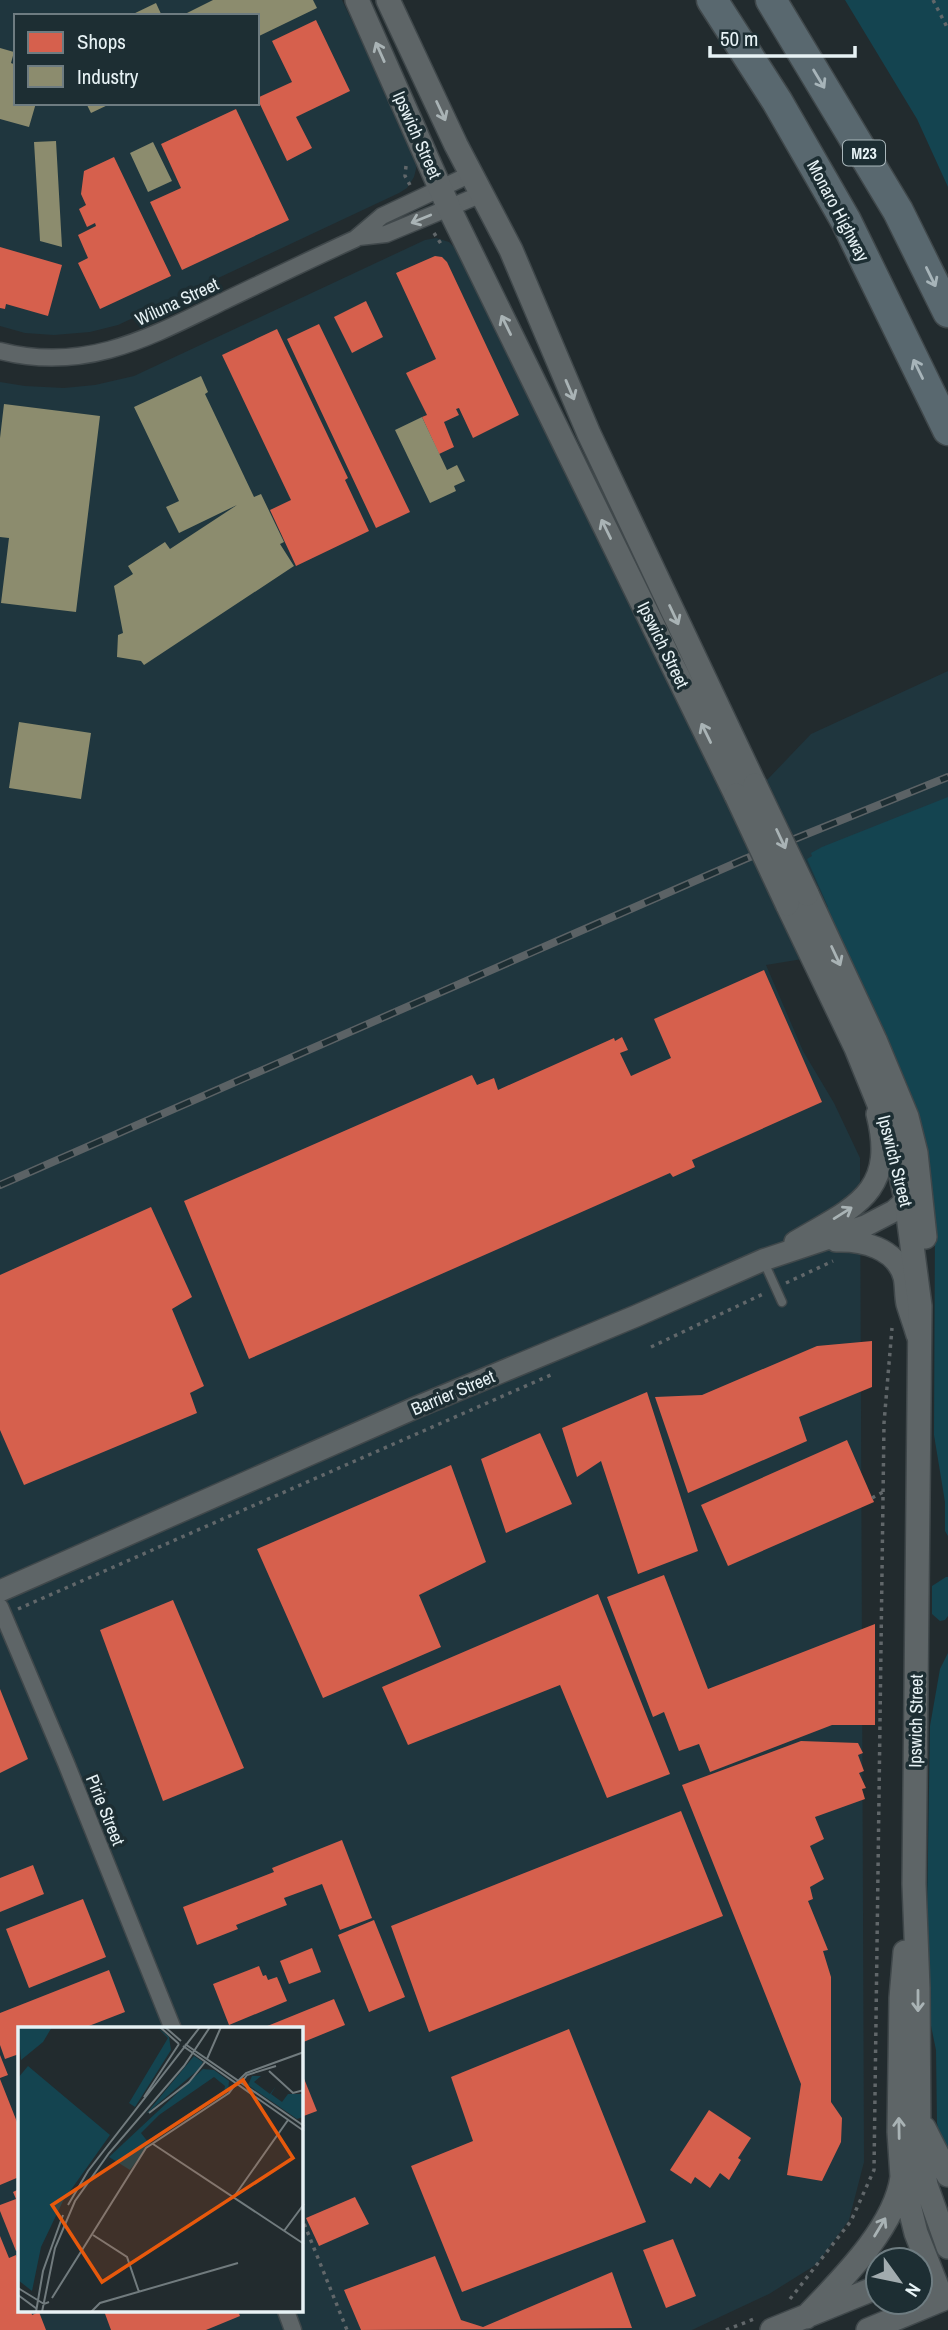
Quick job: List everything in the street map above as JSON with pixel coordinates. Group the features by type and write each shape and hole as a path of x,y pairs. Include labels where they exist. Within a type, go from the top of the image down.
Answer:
{"highway":[{"name":"Monaro Highway","path":"712,0 778,101 846,221 948,430"},
{"name":"M23","path":"771,0 898,211 948,312"}],"main road":[{"name":"Ipswich Street","path":"357,0 445,198 575,464 746,790"},
{"name":"Ipswich Street","path":"388,0 476,184 511,250 746,790 797,899 892,1139 906,1200 920,1306 914,1884 919,2145 926,2185 948,2247"},
{"path":"575,464 598,454"},
{"name":"Ipswich Street","path":"797,899 889,1070 906,1117 916,1153 925,1232 920,1306"},
{"path":"906,1200 914,1185 916,1153"},
{"name":"Ipswich Street","path":"914,1884 901,1998 899,2132 902,2176 909,2209 924,2246"},
{"path":"919,2116 948,2175"},
{"path":"806,2317 850,2271 877,2234 897,2198 902,2176"},
{"name":"Ipswich Street","path":"934,2269 946,2302"},
{"path":"772,2330 864,2293"},
{"path":"877,2329 946,2302"}],"street":[{"name":"Wiluna Street","path":"0,351 21,356 83,356 135,344 359,237 386,233 445,198 476,184"},
{"name":"Wiluna Street","path":"445,198 476,184"},
{"path":"763,1260 857,1205 873,1186 882,1162 882,1139 869,1078"},
{"name":"Barrier Street","path":"0,1591 417,1407 763,1260 824,1242 878,1220 906,1200"},
{"path":"824,1242 848,1241 867,1244 884,1252 896,1262 904,1279 906,1301 921,1347"},
{"name":"Pirie Street","path":"2,1611 172,2027"},
{"path":"286,2312 293,2330"}],"lane":[{"path":"763,1260 782,1302"}],"path":[{"path":"933,0 948,29"},
{"path":"651,1347 834,1261"},
{"path":"784,2307 851,2221 874,2170 884,1423 893,1326"},
{"path":"2,1611 555,1374"},
{"path":"872,1498 883,1492"},
{"path":"303,2221 347,2330"}],"shaded area":[{"path":"0,0 342,0 414,152 417,165 407,188 118,325 90,332 54,335 25,333 0,326"},
{"path":"845,0 948,0 948,187 917,119"},
{"path":"436,238 449,242 461,254 727,799 768,779 811,734 948,671 948,935 766,965 803,1051 834,1103 860,1158 864,2162 849,2220 817,2264 769,2294 692,2330 0,2330 0,382 64,388 95,385 134,376 425,240"},
{"path":"948,797 948,1536 945,1531 945,1502 934,1435 935,1223 926,1150 907,1084 825,909 828,907 807,859 812,856 811,853 822,847"},
{"path":"946,1577 948,1616 940,1621 932,1614 932,1586"},
{"path":"948,1653 948,2162 937,2123 936,2050 929,2016 926,1979 930,1726 940,1669"}],"building: Shops":[{"path":"316,20 350,91 296,117 312,148 287,161 259,102 259,97 292,82 272,41"},
{"path":"236,109 289,220 182,270 150,202 181,188 161,144"},
{"path":"114,157 171,276 100,309 78,263 88,258 78,235 96,226 95,223 87,227 79,209 86,205 81,194 84,171"},
{"path":"0,247 62,265 48,316 6,304 5,309 0,308"},
{"path":"435,256 442,257 447,262 519,415 473,438 459,408 456,409 459,415 444,422 454,447 439,454 422,417 427,415 406,373 436,359 396,273"},
{"path":"366,301 383,337 352,353 334,317"},
{"path":"319,324 410,512 376,528 287,339"},
{"path":"277,329 348,478 345,480 369,531 296,566 270,510 291,500 222,355"},
{"path":"764,970 822,1102 692,1160 695,1167 673,1177 670,1173 249,1359 184,1201 472,1075 477,1085 494,1078 498,1090 614,1038 615,1041 622,1037 628,1050 620,1053 631,1076 671,1058 654,1019"},
{"path":"151,1207 192,1297 172,1309 204,1386 190,1393 197,1413 24,1485 0,1430 0,1275"},
{"path":"872,1341 872,1387 799,1417 807,1441 688,1493 655,1397 702,1395 817,1346"},
{"path":"647,1392 698,1551 638,1574 601,1461 577,1477 562,1428"},
{"path":"540,1433 572,1504 506,1533 481,1459"},
{"path":"847,1440 874,1502 728,1566 701,1505"},
{"path":"451,1465 486,1562 419,1595 441,1647 323,1698 257,1549"},
{"path":"664,1575 708,1689 875,1624 875,1725 832,1725 710,1772 699,1744 679,1751 664,1712 653,1717 607,1597"},
{"path":"598,1594 670,1774 607,1798 560,1685 408,1745 382,1687"},
{"path":"173,1600 244,1768 163,1801 100,1630"},
{"path":"0,1689 28,1759 0,1773"},
{"path":"801,1741 858,1743 863,1753 858,1755 864,1771 859,1773 866,1788 862,1789 865,1799 815,1817 824,1839 810,1846 824,1879 810,1887 813,1899 808,1901 828,1950 823,1951 831,1977 831,2102 842,2118 841,2142 822,2181 787,2175 801,2084 682,1785"},
{"path":"681,1811 723,1916 429,2032 391,1926"},
{"path":"342,1840 372,1918 340,1930 322,1884 284,1898 287,1905 236,1925 238,1929 197,1945 183,1907 274,1872 272,1868"},
{"path":"33,1865 44,1894 0,1912 0,1878"},
{"path":"83,1899 106,1957 29,1988 6,1929"},
{"path":"374,1920 405,1997 369,2012 338,1935"},
{"path":"312,1948 321,1972 289,1984 280,1961"},
{"path":"259,1966 268,1980 277,1977 287,2001 229,2025 213,1984"},
{"path":"109,1970 125,2012 86,2027 18,2027 18,2054 5,2059 0,2045 0,2013"},
{"path":"334,1999 345,2025 303,2042 303,2027 265,2027"},
{"path":"569,2029 646,2222 462,2292 411,2166 473,2141 451,2077"},
{"path":"0,2055 8,2075 0,2078"},
{"path":"303,2076 317,2111 303,2116"},
{"path":"0,2079 18,2124 18,2177 0,2185"},
{"path":"709,2110 751,2138 738,2158 741,2160 729,2180 720,2173 710,2188 695,2177 691,2184 670,2170"},
{"path":"18,2190 16,2251 0,2211 0,2205 16,2199 13,2192"},
{"path":"355,2197 369,2224 319,2246 306,2218"},
{"path":"0,2236 9,2258 16,2255 18,2261 18,2312 31,2312 32,2315 39,2312 46,2330 0,2330"},
{"path":"673,2239 696,2296 666,2308 643,2250"},
{"path":"435,2256 461,2320 483,2327 612,2272 632,2328 361,2330 344,2290"},
{"path":"104,2312 238,2312 240,2316 206,2330 111,2330"}],"building: Industry":[{"path":"213,0 313,0 317,8 259,36 259,14 185,14"},
{"path":"156,3 161,14 133,14"},
{"path":"0,48 14,52 11,63 14,64 14,105 35,105 29,127 0,119"},
{"path":"87,105 108,105 91,113"},
{"path":"56,141 62,247 40,241 34,142"},
{"path":"153,142 172,181 148,192 130,153"},
{"path":"201,376 208,392 205,394 254,497 261,494 284,542 280,544 294,566 144,665 141,661 117,657 118,635 123,633 114,586 133,574 128,566 165,542 170,549 237,505 179,533 166,507 179,501 134,407"},
{"path":"4,404 100,416 76,612 1,603 9,538 0,537 0,438"},
{"path":"422,417 447,470 457,465 465,481 454,486 456,491 430,503 395,430"},
{"path":"19,722 91,733 81,799 9,788"}],"railway":[{"path":"0,1185 745,859 948,777"}]}
